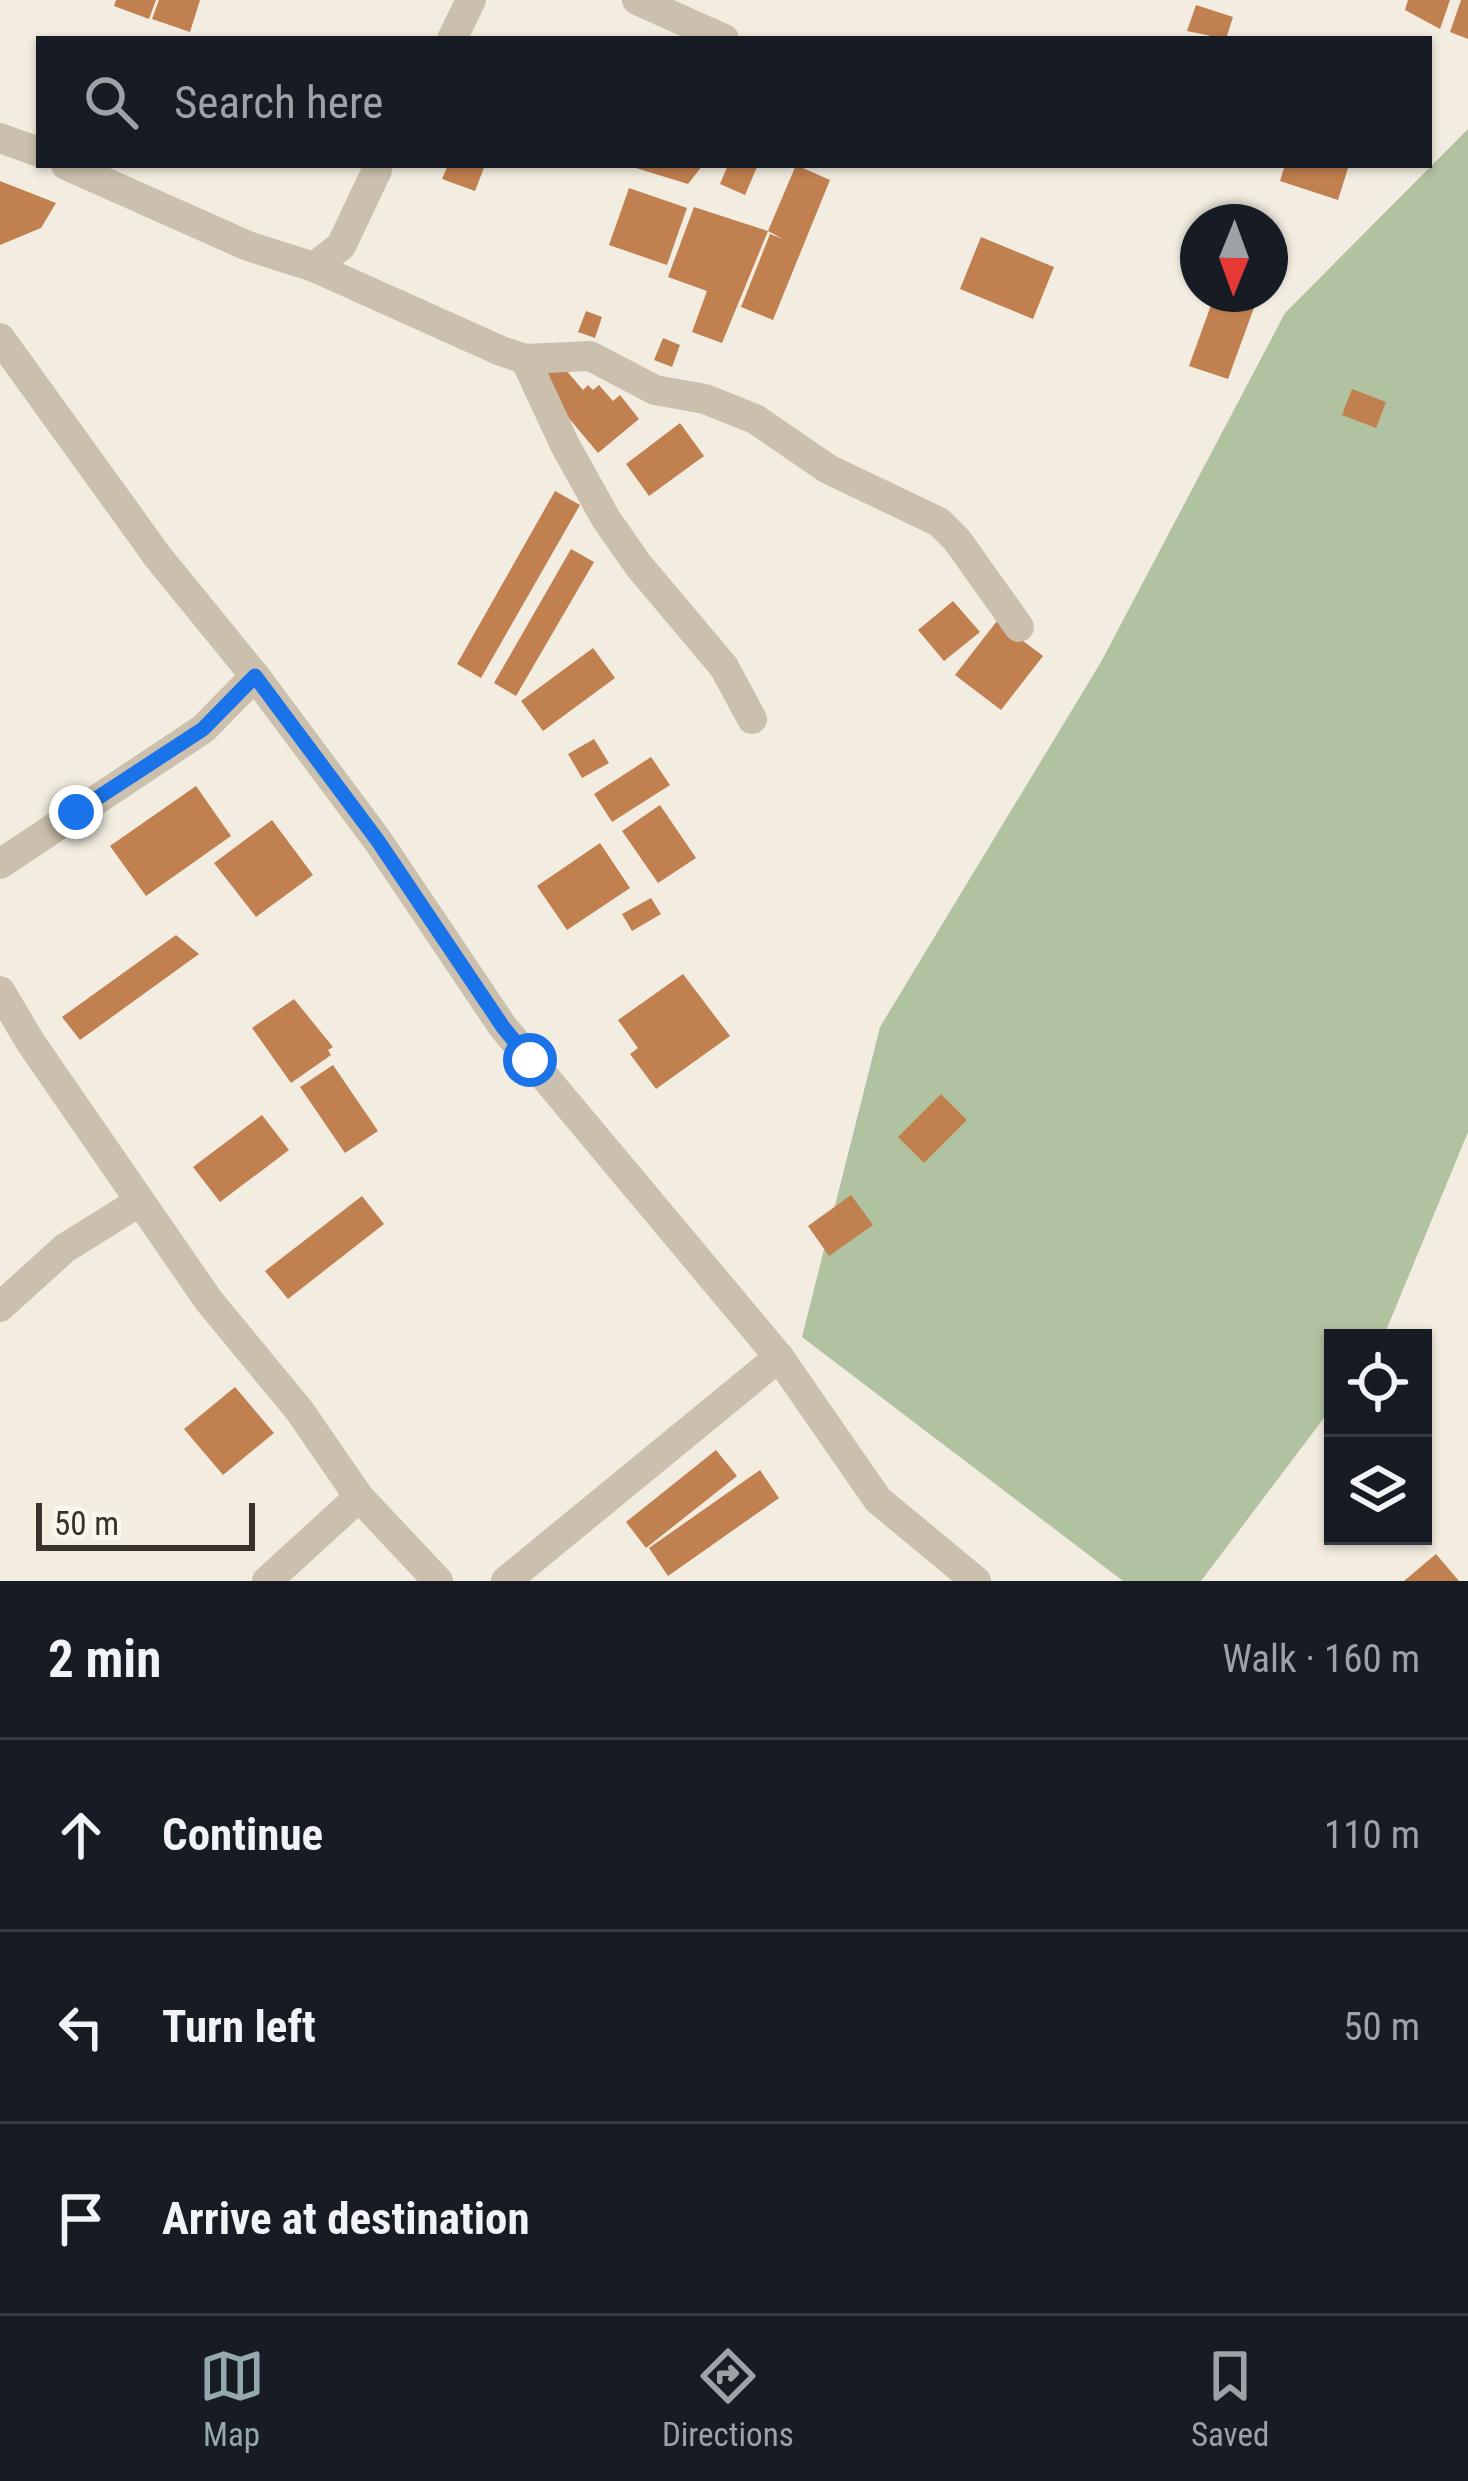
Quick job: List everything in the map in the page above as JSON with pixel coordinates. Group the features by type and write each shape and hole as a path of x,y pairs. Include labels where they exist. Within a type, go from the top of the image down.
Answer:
{"street":[{"path":"453,36 471,0"},
{"path":"650,16 714,36"},
{"path":"0,138 36,151"},
{"path":"73,168 248,246 314,267 525,359 590,356 655,390 705,399 755,419 829,470 939,522 1018,627"},
{"path":"314,267 341,246 377,170"},
{"path":"0,338 158,556 378,841 503,1027 779,1357 878,1500 976,1581"},
{"path":"525,359 606,519 724,667 752,719"},
{"path":"0,864 203,729 255,676"},
{"path":"0,992 209,1300 299,1410 359,1497 438,1581"},
{"path":"0,1307 65,1248 140,1202"},
{"path":"506,1581 779,1357"},
{"path":"267,1581 359,1497"}],"green space":[{"path":"1468,129 1468,1132 1387,1329 1324,1329 1324,1418 1201,1581 1123,1581 802,1337 880,1027 1101,662 1285,313"}],"building":[{"path":"116,0 156,0 149,19 114,6"},
{"path":"159,0 200,0 190,32 152,19"},
{"path":"1408,0 1450,0 1440,29 1405,10"},
{"path":"1461,0 1468,0 1468,39 1450,32"},
{"path":"1196,5 1233,17 1227,36 1187,31"},
{"path":"447,168 484,168 475,191 442,179"},
{"path":"636,168 701,168 688,184"},
{"path":"727,168 757,168 745,195 720,184"},
{"path":"795,168 830,180 773,320 741,307 770,234 783,239 768,231"},
{"path":"1284,168 1348,168 1338,200 1280,181"},
{"path":"0,181 56,203 41,228 0,245"},
{"path":"629,188 687,208 667,265 609,245"},
{"path":"694,207 768,231 722,343 692,332 707,291 668,277"},
{"path":"981,237 1054,267 1033,319 960,289"},
{"path":"586,311 602,317 595,338 578,332"},
{"path":"1208,312 1252,312 1228,379 1189,366"},
{"path":"663,338 680,345 672,367 654,360"},
{"path":"559,362 583,390 599,385 613,401 620,395 639,419 598,453 537,380"},
{"path":"1352,389 1386,402 1376,428 1342,415"},
{"path":"680,423 704,456 649,496 626,464"},
{"path":"555,491 580,505 481,678 457,664"},
{"path":"571,549 594,562 516,696 494,683"},
{"path":"953,601 980,632 944,661 918,630"},
{"path":"997,621 1043,656 1001,710 955,675"},
{"path":"593,648 615,678 543,731 521,701"},
{"path":"594,739 609,763 582,778 568,754"},
{"path":"651,757 670,785 612,822 594,794"},
{"path":"196,786 231,836 146,896 110,846"},
{"path":"660,805 696,858 658,883 622,831"},
{"path":"272,820 313,875 256,917 214,863"},
{"path":"600,843 630,888 567,930 537,886"},
{"path":"651,898 661,914 632,931 622,914"},
{"path":"176,935 199,954 80,1040 62,1017"},
{"path":"683,974 730,1036 656,1089 630,1054 638,1048 618,1020"},
{"path":"294,999 333,1047 328,1050 331,1055 291,1083 252,1028"},
{"path":"333,1065 378,1131 345,1153 300,1087"},
{"path":"941,1094 967,1120 924,1163 898,1137"},
{"path":"262,1115 289,1150 220,1202 193,1167"},
{"path":"851,1195 873,1225 829,1256 808,1226"},
{"path":"362,1196 384,1224 288,1299 265,1271"},
{"path":"235,1387 274,1433 223,1475 184,1429"},
{"path":"716,1450 737,1476 646,1548 626,1522"},
{"path":"760,1470 779,1498 668,1576 649,1548"},
{"path":"1436,1554 1459,1581 1404,1581"}],"route":[{"path":"76,812 203,729 255,676 378,841 530,1060"}]}
